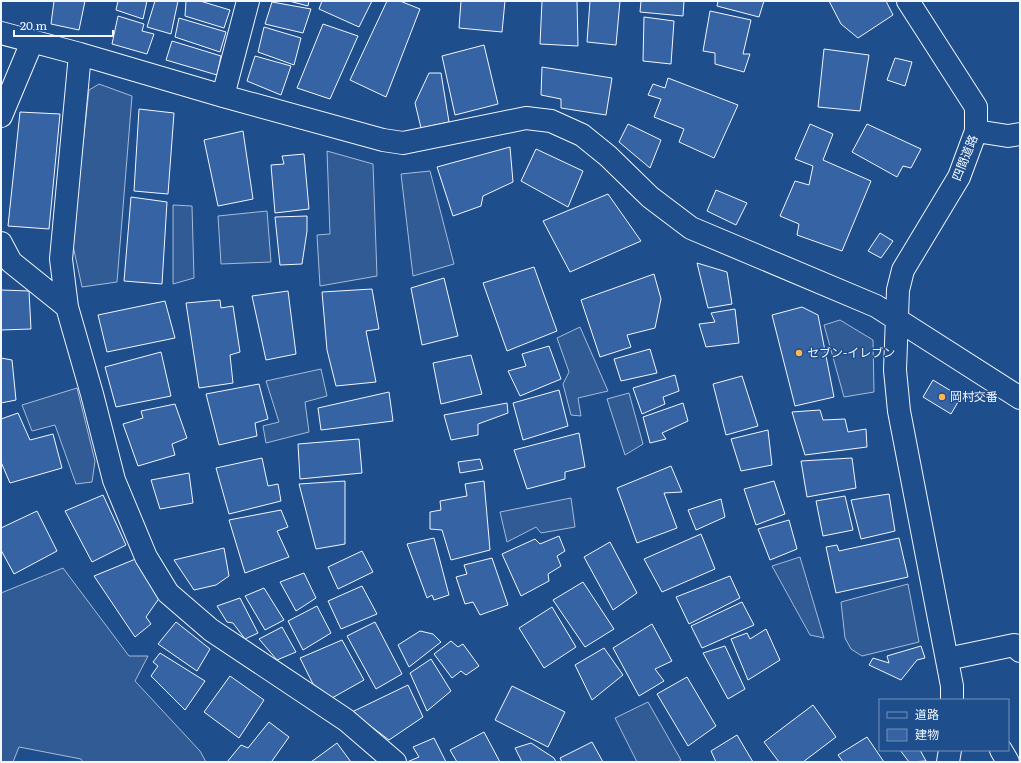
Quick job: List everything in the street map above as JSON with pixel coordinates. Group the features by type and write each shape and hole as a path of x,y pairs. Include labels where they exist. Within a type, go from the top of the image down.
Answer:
{"street":[{"path":"223,96 248,1"},
{"name":"四間道路","path":"908,1 976,107 976,131 959,177 903,270 898,290 895,370 899,411 952,686 952,699"},
{"path":"1,33 384,140 403,143 526,118 551,121 582,135 608,156 650,197 691,228 876,306 1020,398"},
{"path":"1,116 32,42"},
{"path":"80,54 61,259 67,307 92,394 114,480 146,557 168,593 211,630 346,720 395,762"},
{"path":"976,131 1008,136 1020,134"},
{"path":"1,243 11,262 67,307"},
{"path":"946,659 1014,645 1020,651"},
{"path":"948,762 950,751"},
{"path":"1002,751 1008,762"}],"shaded area":[{"path":"99,84 132,96 117,282 82,287 72,241 89,90"},
{"path":"327,151 373,164 377,276 320,286 317,235 330,234"},
{"path":"430,171 454,264 413,276 401,174"},
{"path":"173,205 192,206 194,278 173,284"},
{"path":"267,211 271,262 221,264 218,216"},
{"path":"840,320 873,340 874,392 844,397 824,325"},
{"path":"580,327 608,391 578,398 581,416 571,415 563,384 569,372 557,338"},
{"path":"321,369 327,396 305,402 309,432 266,443 263,426 279,422 266,381"},
{"path":"77,388 95,461 92,482 76,484 55,425 32,431 22,405"},
{"path":"629,393 643,444 625,455 607,399"},
{"path":"571,498 575,527 541,533 536,527 507,542 500,512"},
{"path":"800,557 824,638 810,635 772,566"},
{"path":"63,568 129,656 148,656 135,681 200,751 206,762 83,762 81,759 19,747 13,762 1,762 1,593"},
{"path":"908,584 919,642 862,656 851,649 845,638 841,602"},
{"path":"648,702 681,760 678,762 637,762 615,718"}],"building":[{"path":"54,1 85,1 79,30 51,24"},
{"path":"118,1 147,1 143,19 116,10"},
{"path":"155,1 178,1 171,34 147,27"},
{"path":"186,1 200,1 230,10 224,28 185,16"},
{"path":"289,1 309,1 308,6"},
{"path":"322,1 372,1 359,27 319,9"},
{"path":"387,1 400,1 420,9 386,97 350,80"},
{"path":"461,1 505,1 502,32 459,28"},
{"path":"542,1 577,1 578,46 540,44"},
{"path":"590,1 620,1 616,45 587,42"},
{"path":"641,1 684,1 683,16 640,12"},
{"path":"718,1 764,1 759,17 717,6"},
{"path":"829,1 886,1 893,15 858,38 841,24"},
{"path":"272,2 311,9 303,33 265,24"},
{"path":"710,11 751,20 743,54 750,54 744,72 715,64 715,53 703,51"},
{"path":"118,16 144,24 142,31 154,34 147,54 112,44"},
{"path":"644,17 674,21 671,64 643,61"},
{"path":"179,18 226,32 220,52 175,37"},
{"path":"323,24 358,36 330,99 297,88"},
{"path":"264,27 301,38 294,65 258,52"},
{"path":"172,41 221,56 217,75 166,60"},
{"path":"484,45 498,104 455,115 442,56"},
{"path":"824,49 869,55 860,111 818,107"},
{"path":"255,56 291,66 281,95 247,81"},
{"path":"895,58 912,62 905,86 887,80"},
{"path":"542,67 612,78 606,115 561,108 561,99 541,95"},
{"path":"429,73 441,73 449,122 421,128 415,103"},
{"path":"668,78 738,105 714,158 679,142 684,129 654,117 661,99 648,95 653,84 665,88"},
{"path":"139,109 174,113 168,194 134,191"},
{"path":"20,112 60,114 49,229 8,226"},
{"path":"628,124 661,140 650,168 619,142"},
{"path":"810,124 833,134 823,160 871,181 842,251 797,235 799,224 780,216 795,181 809,185 813,166 795,159"},
{"path":"867,124 921,149 911,168 903,166 897,177 852,152"},
{"path":"243,131 253,199 218,206 204,140"},
{"path":"510,147 513,182 483,196 481,206 453,216 437,167"},
{"path":"536,149 583,171 568,207 521,181"},
{"path":"304,154 309,209 275,213 271,165 284,164 282,156"},
{"path":"716,190 747,203 736,225 707,211"},
{"path":"608,194 641,241 570,272 543,221"},
{"path":"131,197 167,202 162,284 124,281"},
{"path":"307,216 307,231 302,264 280,265 275,217"},
{"path":"880,233 893,241 881,258 868,251"},
{"path":"697,263 727,272 732,304 708,308"},
{"path":"534,267 557,331 507,351 483,283"},
{"path":"654,274 661,299 655,328 627,335 631,347 600,357 581,300"},
{"path":"444,278 458,336 422,345 411,288"},
{"path":"372,289 379,329 366,331 376,382 336,386 327,350 322,292"},
{"path":"1,290 29,291 31,329 1,330"},
{"path":"288,291 296,354 266,360 252,296"},
{"path":"220,300 221,308 233,306 240,352 230,355 233,383 199,388 186,303"},
{"path":"165,301 175,338 107,352 98,315"},
{"path":"802,307 818,315 834,397 795,406 772,315"},
{"path":"735,309 739,343 706,347 699,324 715,322 711,313"},
{"path":"549,346 561,379 520,396 508,371 526,366 522,354"},
{"path":"650,349 657,373 621,381 614,359"},
{"path":"161,352 171,396 116,407 105,367"},
{"path":"471,355 482,394 441,404 433,363"},
{"path":"1,358 12,360 16,400 1,403"},
{"path":"675,375 679,391 663,397 665,404 642,414 633,388"},
{"path":"742,376 758,426 726,435 713,384"},
{"name":"岡村交番","path":"933,380 961,397 951,414 923,397"},
{"path":"259,384 268,419 255,423 257,436 219,445 206,394"},
{"path":"559,390 568,426 523,440 513,403"},
{"path":"389,392 393,421 321,430 318,408"},
{"path":"507,403 508,413 478,424 478,435 451,440 444,415"},
{"path":"683,403 688,421 662,433 666,439 650,443 643,417"},
{"path":"175,404 187,438 172,444 175,455 138,466 123,424 143,418 141,411"},
{"path":"820,410 823,420 845,419 848,432 866,429 867,447 805,455 792,412"},
{"path":"18,413 30,440 53,434 62,468 10,483 1,462 1,419"},
{"path":"768,430 772,465 741,471 731,439"},
{"path":"579,433 585,467 565,472 565,479 527,489 514,450"},
{"path":"359,439 362,473 300,479 298,444"},
{"path":"262,458 268,486 278,484 281,501 229,514 216,468"},
{"path":"852,458 856,488 807,497 801,461"},
{"path":"480,459 483,469 460,473 458,462"},
{"path":"671,466 682,492 664,493 677,528 637,543 617,488"},
{"path":"189,473 193,503 160,509 151,480"},
{"path":"345,481 345,544 316,549 299,484"},
{"path":"484,481 490,550 451,560 442,530 430,529 430,512 441,510 440,501 467,496 465,484"},
{"path":"774,481 785,514 756,525 744,489"},
{"path":"889,494 895,531 861,539 851,500"},
{"path":"103,495 126,545 92,562 65,511"},
{"path":"845,496 853,530 823,536 816,501"},
{"path":"721,499 725,517 696,530 688,510"},
{"path":"281,510 288,527 277,531 289,557 245,573 229,520"},
{"path":"37,511 57,551 14,574 1,550 1,528"},
{"path":"789,520 797,549 770,560 758,529"},
{"path":"701,534 715,569 662,592 644,559"},
{"path":"559,536 565,551 557,556 561,566 548,574 549,581 521,596 502,554 535,539 540,544"},
{"path":"434,538 449,595 434,600 432,595 427,598 407,544"},
{"path":"899,538 908,577 836,593 826,547 837,545 839,551"},
{"path":"610,542 637,593 613,610 584,557"},
{"path":"224,548 229,576 216,585 194,590 174,560"},
{"path":"362,551 373,572 338,589 328,567"},
{"path":"138,558 160,597 146,617 151,624 135,637 94,576"},
{"path":"492,558 508,605 480,615 473,602 465,604 456,577 467,574 464,565"},
{"path":"304,573 316,598 296,611 280,582"},
{"path":"730,576 740,598 689,624 676,597"},
{"path":"583,582 614,629 585,647 553,600"},
{"path":"362,586 377,614 341,629 328,601"},
{"path":"264,588 284,620 265,630 245,596"},
{"path":"240,598 258,633 245,639 233,623 227,622 217,606"},
{"path":"742,602 754,625 702,648 691,626"},
{"path":"317,606 331,633 303,650 288,621"},
{"path":"552,607 576,647 544,668 519,628"},
{"path":"176,622 210,649 197,671 158,644"},
{"path":"375,622 402,674 376,689 347,636"},
{"path":"652,624 672,661 655,669 664,681 639,696 613,648"},
{"path":"282,627 296,652 277,660 259,639"},
{"path":"766,629 780,660 748,680 731,639 747,633 750,639"},
{"path":"420,631 433,634 441,642 409,667 398,645"},
{"path":"342,640 364,680 332,698 313,684 300,658"},
{"path":"451,641 458,647 463,644 479,666 466,675 461,671 452,678 434,654"},
{"path":"725,646 745,689 728,699 703,653"},
{"path":"921,646 925,658 917,660 901,680 869,665 873,658 889,663 887,656"},
{"path":"604,648 623,675 592,700 575,665"},
{"path":"160,653 205,681 185,710 151,676 158,666 153,662"},
{"path":"431,659 451,691 427,711 410,673"},
{"path":"230,676 264,700 239,738 204,712"},
{"path":"687,677 716,726 688,746 657,694"},
{"path":"408,685 423,717 389,740 352,712"},
{"path":"512,686 565,712 548,747 495,720"},
{"path":"813,705 836,737 803,762 779,762 764,742"},
{"path":"269,722 289,737 272,761 273,762 227,762 241,745 248,748"},
{"path":"484,732 500,762 457,762 450,750"},
{"path":"737,735 753,762 716,762 711,751"},
{"path":"867,737 884,762 843,762 838,755"},
{"path":"434,738 446,762 407,762 419,757 413,747"},
{"path":"592,742 603,762 562,762 560,758"},
{"path":"337,743 351,762 311,762"},
{"path":"531,743 554,758 556,762 522,762 515,748"},
{"path":"901,751 921,751 926,761 909,762"}],"place":[{"name":"セブン-イレブン","path":"799,353"},
{"name":"岡村交番","path":"942,397"}]}
